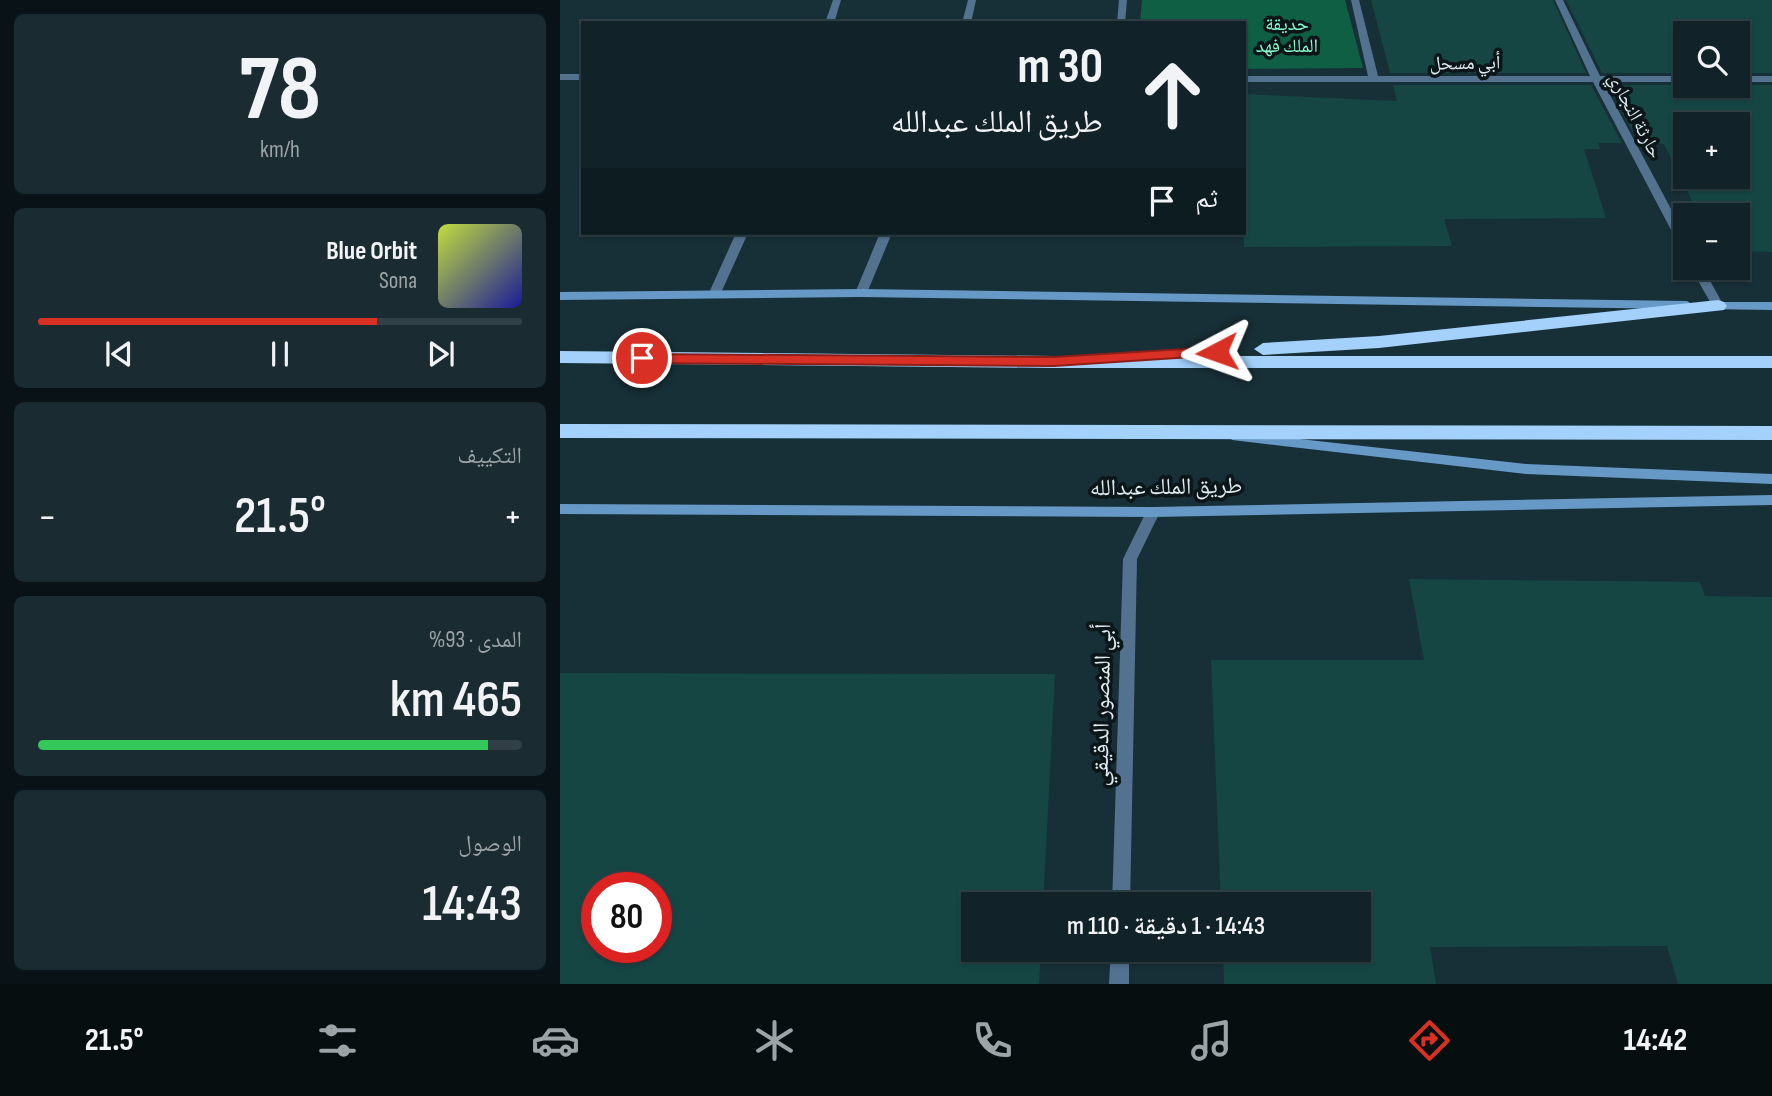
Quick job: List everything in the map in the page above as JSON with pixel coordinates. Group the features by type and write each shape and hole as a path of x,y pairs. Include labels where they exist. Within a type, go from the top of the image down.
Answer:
{"highway":[{"path":"1054,362 1380,342 1718,306"},
{"path":"560,358 1054,362 1772,362"},
{"path":"560,431 1772,433"}],"main road":[{"path":"560,296 861,293 1772,306"},
{"path":"1208,434 1525,470 1772,479"},
{"name":"طريق الملك عبدالله","path":"560,509 1153,512 1772,500"}],"street":[{"path":"830,21 837,0"},
{"path":"967,21 972,0"},
{"path":"1121,21 1123,0"},
{"path":"1355,0 1374,80"},
{"name":"حارثة النجاري","path":"1559,0 1596,78 1673,222"},
{"path":"560,77 581,77"},
{"name":"أبي مسحل","path":"1246,79 1673,79"},
{"path":"1750,79 1772,79"},
{"path":"714,295 741,235"},
{"path":"861,293 885,235"},
{"path":"1704,280 1718,306"},
{"name":"أبي المنصور الدقيقي","path":"1121,892 1130,559 1153,512"},
{"path":"1119,984 1120,962"}],"green space":[{"name":"حديقة الملك فهد","path":"1142,0 1345,0 1363,68 1246,69 1246,21 1140,21"}],"building":[{"path":"1371,0 1553,0 1586,73 1390,73"},
{"path":"1566,0 1772,0 1772,73 1750,73 1750,21 1673,21 1673,73 1602,73"},
{"path":"1393,85 1591,85 1622,143 1598,143 1600,149 1584,149 1606,218 1444,219 1452,246 1244,247 1246,94 1397,101"},
{"path":"1607,85 1673,85 1673,98 1750,98 1750,85 1772,85 1772,252 1750,251 1750,203 1693,203 1686,189 1750,189 1750,112 1673,112 1673,162 1664,144 1639,143"},
{"path":"1409,579 1700,582 1705,596 1772,597 1772,984 1678,984 1667,946 1430,947 1436,984 1224,984 1223,962 1371,962 1371,892 1220,892 1211,660 1424,660"},
{"path":"560,673 1055,674 1044,892 961,892 961,962 1040,962 1039,984 560,984"}],"route":[{"path":"642,358 1054,362 1217,352"}]}
